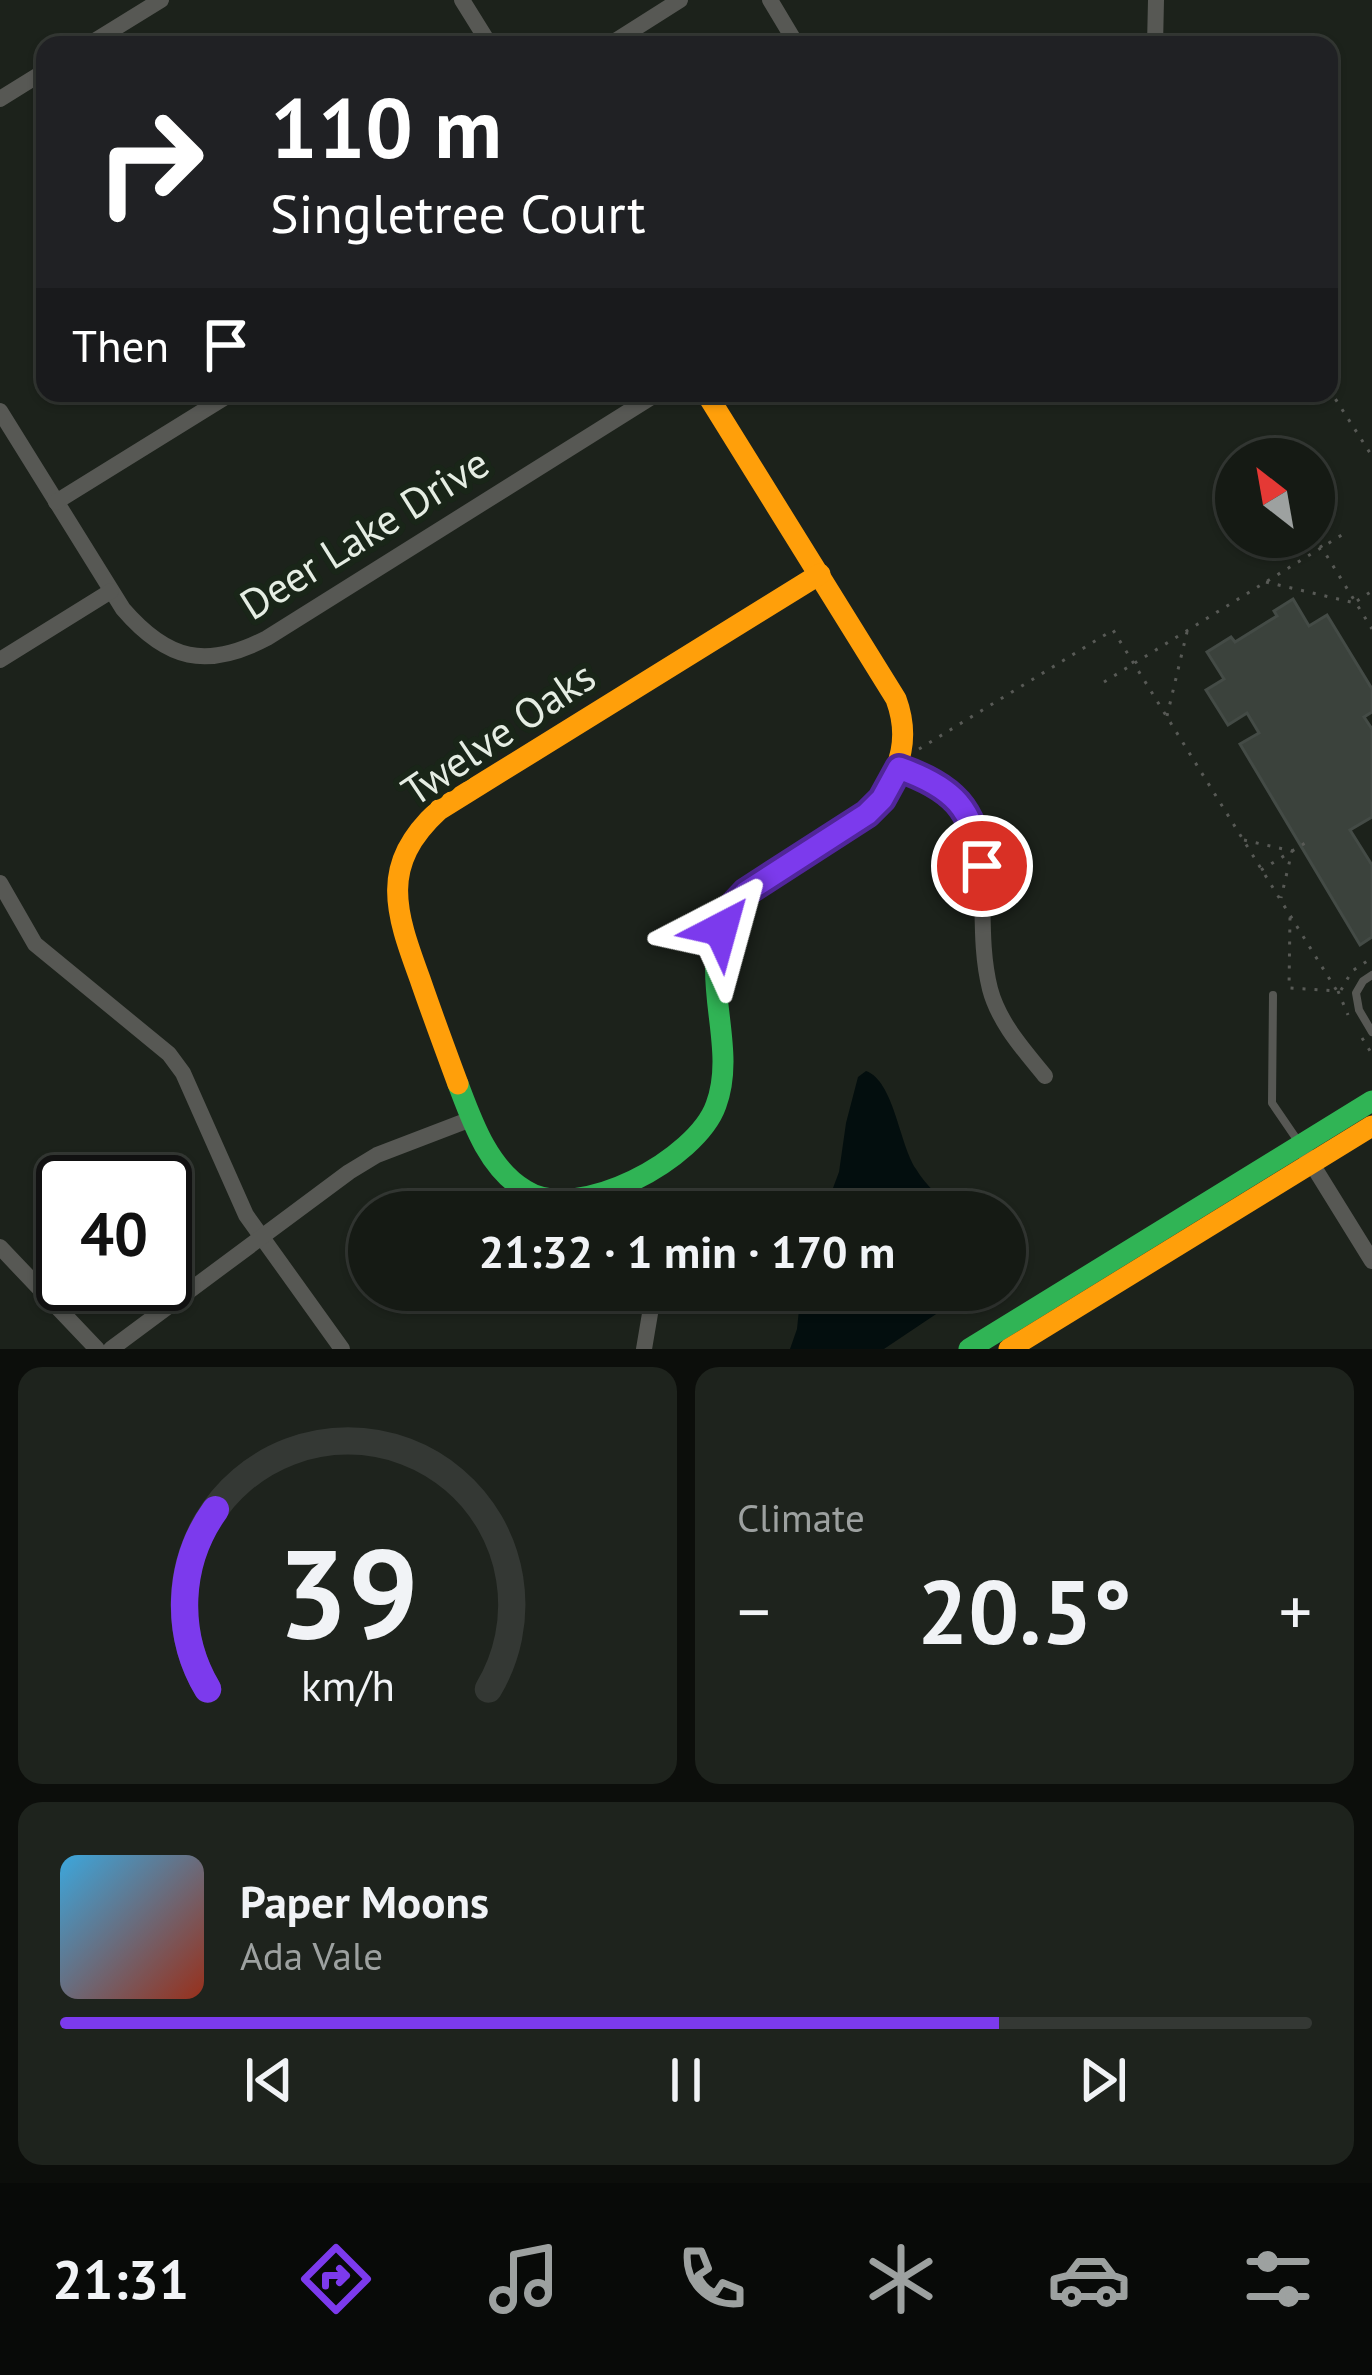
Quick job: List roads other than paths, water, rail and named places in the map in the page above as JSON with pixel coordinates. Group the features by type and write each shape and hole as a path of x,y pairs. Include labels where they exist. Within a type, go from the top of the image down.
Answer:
{"street":[{"path":"103,36 161,0"},
{"path":"462,0 484,36"},
{"path":"623,36 680,0"},
{"path":"770,0 792,36"},
{"path":"1155,36 1156,0"},
{"path":"0,99 36,77"},
{"path":"56,502 217,402"},
{"name":"Deer Lake Drive","path":"0,411 111,591 143,633 174,651 213,657 246,649 644,402"},
{"path":"712,402 897,700 904,732 903,770 945,790 966,809 974,824 982,866 980,939 991,994 1007,1028 1045,1076"},
{"name":"Twelve Oaks","path":"820,574 439,810 409,841 396,877 398,917 471,1120 501,1173 532,1193 568,1200 621,1185 694,1140 716,1106 722,1073 713,981 715,949 731,908 746,892 867,814 903,770"},
{"path":"0,660 111,591"},
{"path":"0,884 34,944 170,1054 261,1238 343,1349"},
{"path":"1009,1349 1306,1154 1372,1101"},
{"path":"110,1349 377,1155 471,1120"},
{"path":"969,1349 1306,1154 1372,1126"},
{"path":"1306,1154 1372,1261"},
{"path":"621,1185 624,1191"},
{"path":"0,1247 97,1349"},
{"path":"644,1349 650,1311"}],"lane":[{"path":"1372,975 1356,993 1372,1032"},
{"path":"1273,995 1272,1103 1306,1154"}]}
